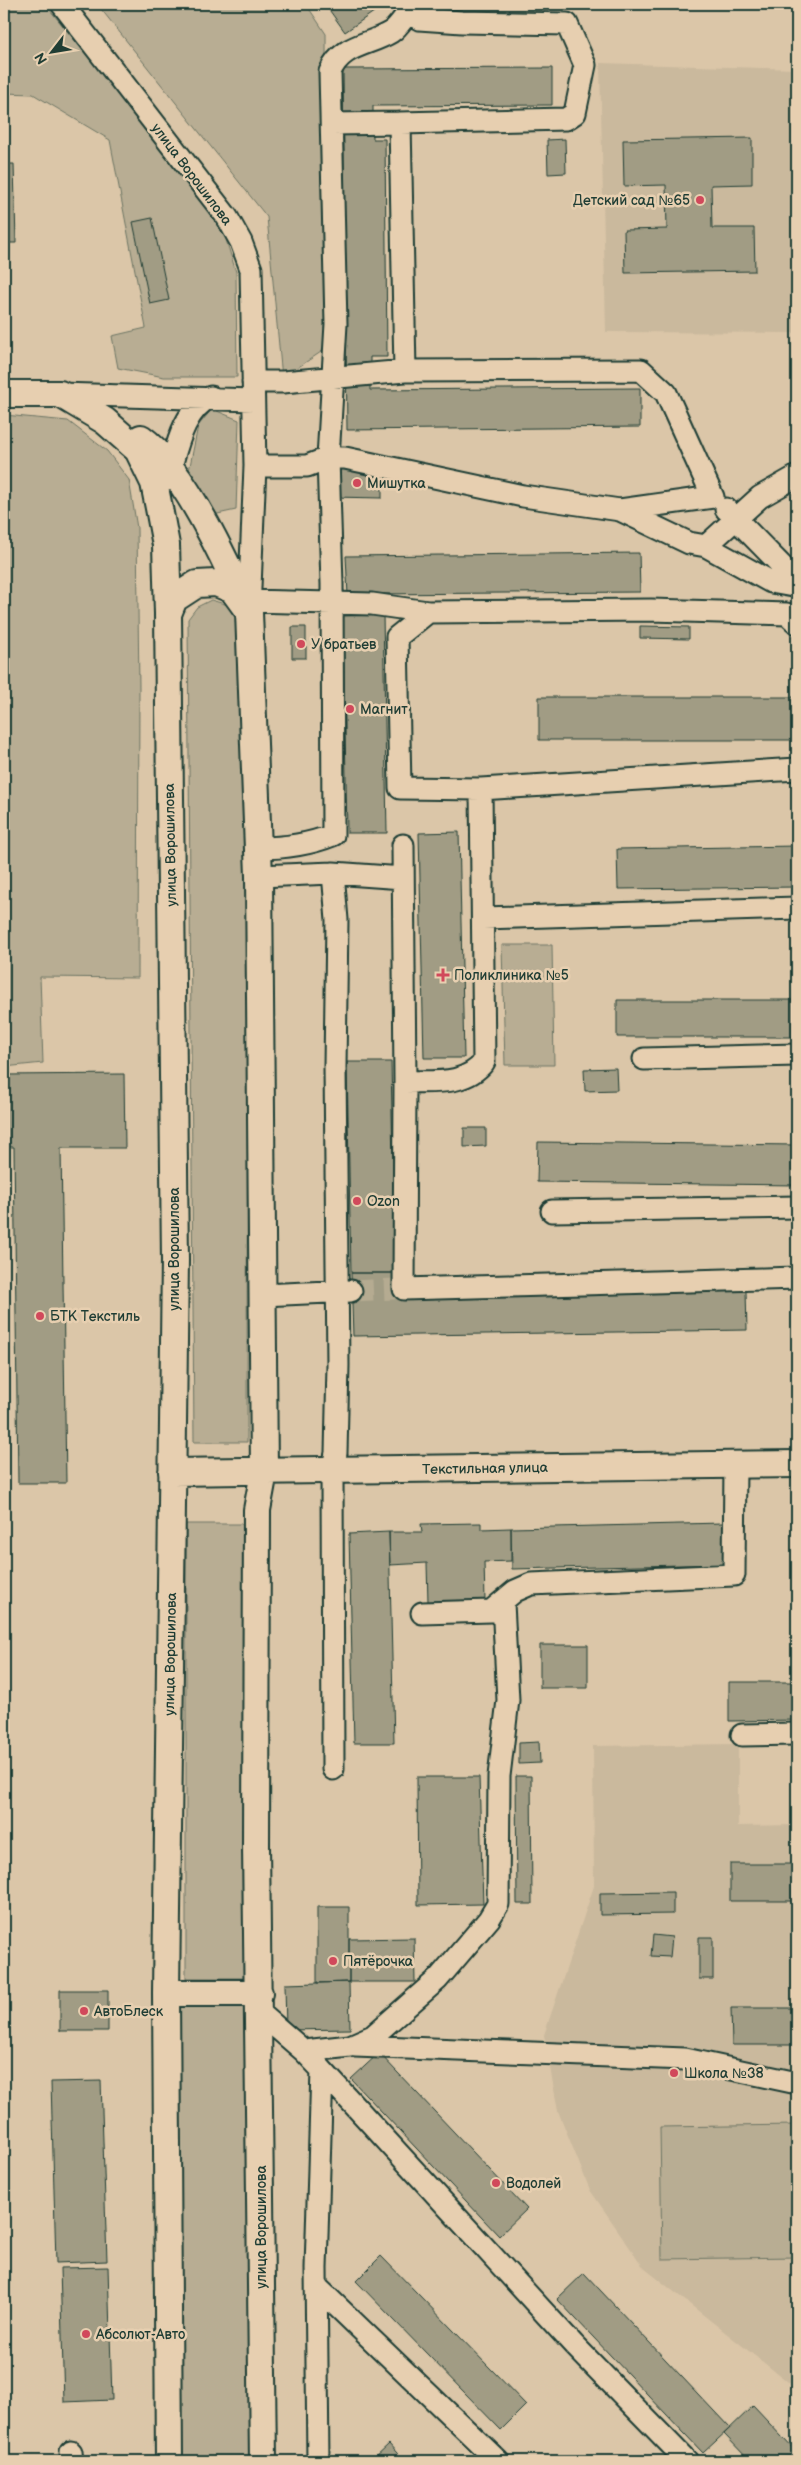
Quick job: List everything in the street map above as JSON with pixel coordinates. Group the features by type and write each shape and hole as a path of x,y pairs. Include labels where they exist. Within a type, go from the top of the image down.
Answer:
{"main road":[{"path":"4,394 60,394 104,422 138,450 162,476 191,499 224,556 249,607"},
{"name":"улица Ворошилова","path":"162,476 168,614 175,1250 166,1993 169,2461"},
{"path":"168,614 174,599 196,584 216,583 233,590 249,607"},
{"name":"улица Ворошилова","path":"249,607 259,876 264,1472 257,1520 256,1837 263,2461"},
{"name":"Текстильная улица","path":"172,1472 332,1472 797,1464"},
{"path":"166,1993 259,2003"}],"street":[{"name":"улица Ворошилова","path":"62,4 228,217 241,242 251,269 254,466 249,607"},
{"path":"332,124 566,119 575,113 585,65 567,24 462,22 419,18 411,4"},
{"path":"258,848 283,848 312,843 333,835 332,604 328,458 336,324 330,72 336,60 349,50 392,31 412,8 411,4"},
{"path":"400,123 405,371"},
{"path":"60,394 211,397 334,376 405,371 641,370 666,393 714,497 782,566 795,585 792,619 651,610 428,612 372,604 249,607"},
{"path":"162,476 188,417 203,401 211,397"},
{"path":"254,466 307,466 328,458 345,458 523,496 620,510 714,497"},
{"path":"706,546 760,497 797,476"},
{"path":"620,510 690,543 706,546 771,582 795,585"},
{"path":"428,612 397,637 400,788 480,789 797,769"},
{"path":"406,1082 458,1080 476,1072 484,1062 480,789"},
{"path":"403,846 406,1082 400,1289 797,1278"},
{"path":"259,876 334,874 403,878"},
{"path":"333,1769 332,1472 336,1453 345,1291 335,1067 337,920 334,874"},
{"path":"483,918 797,908"},
{"path":"644,1059 797,1055"},
{"path":"552,1211 797,1207"},
{"path":"262,1295 345,1291"},
{"path":"422,1614 491,1611 503,1603 515,1591 531,1584 734,1575 735,1465"},
{"path":"350,2046 373,2036 438,1979 489,1919 498,1904 499,1776 508,1700 503,1603"},
{"path":"742,1735 797,1734"},
{"path":"259,2003 574,2345 687,2461"},
{"path":"304,2051 350,2046 685,2059 797,2083"},
{"path":"320,2459 316,2287 322,2070"},
{"path":"316,2287 498,2461"}],"shaded area":[{"path":"4,4 45,4 219,217 236,272 237,377 164,377 118,368 112,336 146,328 110,140 33,94 4,93"},
{"path":"97,4 306,4 326,34 327,348 282,378 267,217"},
{"name":"Детский сад №65","path":"600,63 797,69 797,333 606,332"},
{"path":"212,409 239,420 236,510 213,515 189,471 198,426"},
{"path":"4,415 68,421 107,451 129,480 137,528 139,688 138,978 40,977 43,1063 4,1067"},
{"path":"211,600 235,607 248,639 247,1442 194,1442 188,619 197,607"},
{"path":"502,945 552,945 554,1065 505,1065"},
{"path":"186,1524 245,1524 245,1978 186,1978"},
{"name":"Школа №38","path":"738,1744 738,1826 797,1825 797,2389 644,2268 590,2190 558,2111 544,2035 594,1886 593,1746"},
{"path":"166,1993 259,1993 263,2461 169,2461"},
{"path":"797,2125 797,2257 662,2259 660,2127"}],"building":[{"path":"325,4 379,4 381,7 345,32"},
{"path":"552,68 552,105 373,106 373,139 385,139 387,357 370,357 370,390 640,388 640,427 347,430 343,69"},
{"path":"752,138 752,184 711,185 712,228 754,228 755,271 625,273 624,230 667,229 666,185 624,186 623,140"},
{"path":"565,139 566,173 548,174 547,140"},
{"path":"4,164 14,164 16,243 4,243"},
{"path":"152,218 169,300 150,304 133,222"},
{"name":"Мишутка","path":"332,467 382,469 382,498 331,497"},
{"path":"797,495 797,547 792,547 792,496"},
{"path":"639,553 640,592 372,594 373,615 349,615 346,556"},
{"path":"383,615 387,833 347,833 343,616"},
{"path":"640,626 689,627 689,639 640,638"},
{"path":"292,627 306,627 306,658 292,658"},
{"path":"539,697 797,697 797,740 539,740"},
{"path":"459,832 464,1058 424,1058 419,833"},
{"path":"797,846 797,887 618,889 617,849"},
{"path":"617,1000 797,1000 797,1037 617,1037"},
{"path":"347,1062 391,1062 395,1273 351,1273"},
{"path":"616,1068 617,1090 585,1091 584,1069"},
{"name":"БТК Текстиль","path":"124,1074 125,1148 61,1148 66,1483 18,1483 14,1147 4,1147 4,1075"},
{"path":"464,1128 486,1128 486,1146 464,1147"},
{"path":"538,1142 797,1145 797,1185 537,1182"},
{"path":"351,1273 395,1273 395,1297 746,1291 747,1330 353,1336"},
{"path":"481,1523 481,1529 511,1528 511,1561 484,1562 485,1601 428,1602 427,1563 390,1565 389,1532 422,1532 421,1524"},
{"path":"723,1523 724,1564 512,1569 511,1528"},
{"path":"389,1532 394,1743 354,1743 349,1534"},
{"path":"540,1645 588,1645 588,1688 540,1688"},
{"path":"729,1682 797,1682 797,1720 729,1721"},
{"path":"539,1742 540,1763 519,1764 519,1743"},
{"path":"516,1776 531,1776 532,1904 517,1904"},
{"path":"417,1777 479,1777 483,1904 418,1905"},
{"path":"730,1864 797,1864 797,1901 730,1901"},
{"path":"673,1892 673,1914 600,1915 600,1893"},
{"name":"Пятёрочка","path":"317,1907 349,1907 349,1982 317,1983"},
{"path":"653,1935 672,1937 670,1957 651,1956"},
{"path":"699,1937 713,1937 713,1979 699,1979"},
{"path":"414,1938 415,1982 349,1982 349,1939"},
{"path":"349,1982 350,2029 286,2030 285,1984"},
{"name":"АвтоБлеск","path":"60,1990 108,1990 108,2031 60,2031"},
{"path":"731,2008 797,2008 797,2045 732,2045"},
{"path":"379,2053 527,2209 499,2236 351,2079"},
{"path":"101,2081 107,2261 56,2263 51,2082"},
{"path":"381,2256 526,2405 501,2430 356,2281"},
{"name":"Абсолют-Авто","path":"108,2267 112,2400 64,2402 60,2268"},
{"path":"584,2273 730,2428 703,2453 557,2299"},
{"path":"753,2406 797,2453 797,2461 750,2461 724,2434"},
{"path":"389,2444 404,2461 370,2461 374,2458"}],"tunnel":[{"path":"352,1291 395,1289"}],"place":[{"name":"Детский сад №65","path":"700,200"},
{"name":"Мишутка","path":"357,483"},
{"name":"У братьев","path":"301,644"},
{"name":"Магнит","path":"350,709"},
{"name":"Поликлиника №5","path":"443,975"},
{"name":"Ozon","path":"357,1201"},
{"name":"БТК Текстиль","path":"40,1316"},
{"name":"Пятёрочка","path":"333,1961"},
{"name":"АвтоБлеск","path":"84,2011"},
{"name":"Школа №38","path":"674,2073"},
{"name":"Водолей","path":"496,2183"},
{"name":"Абсолют-Авто","path":"86,2334"}]}
